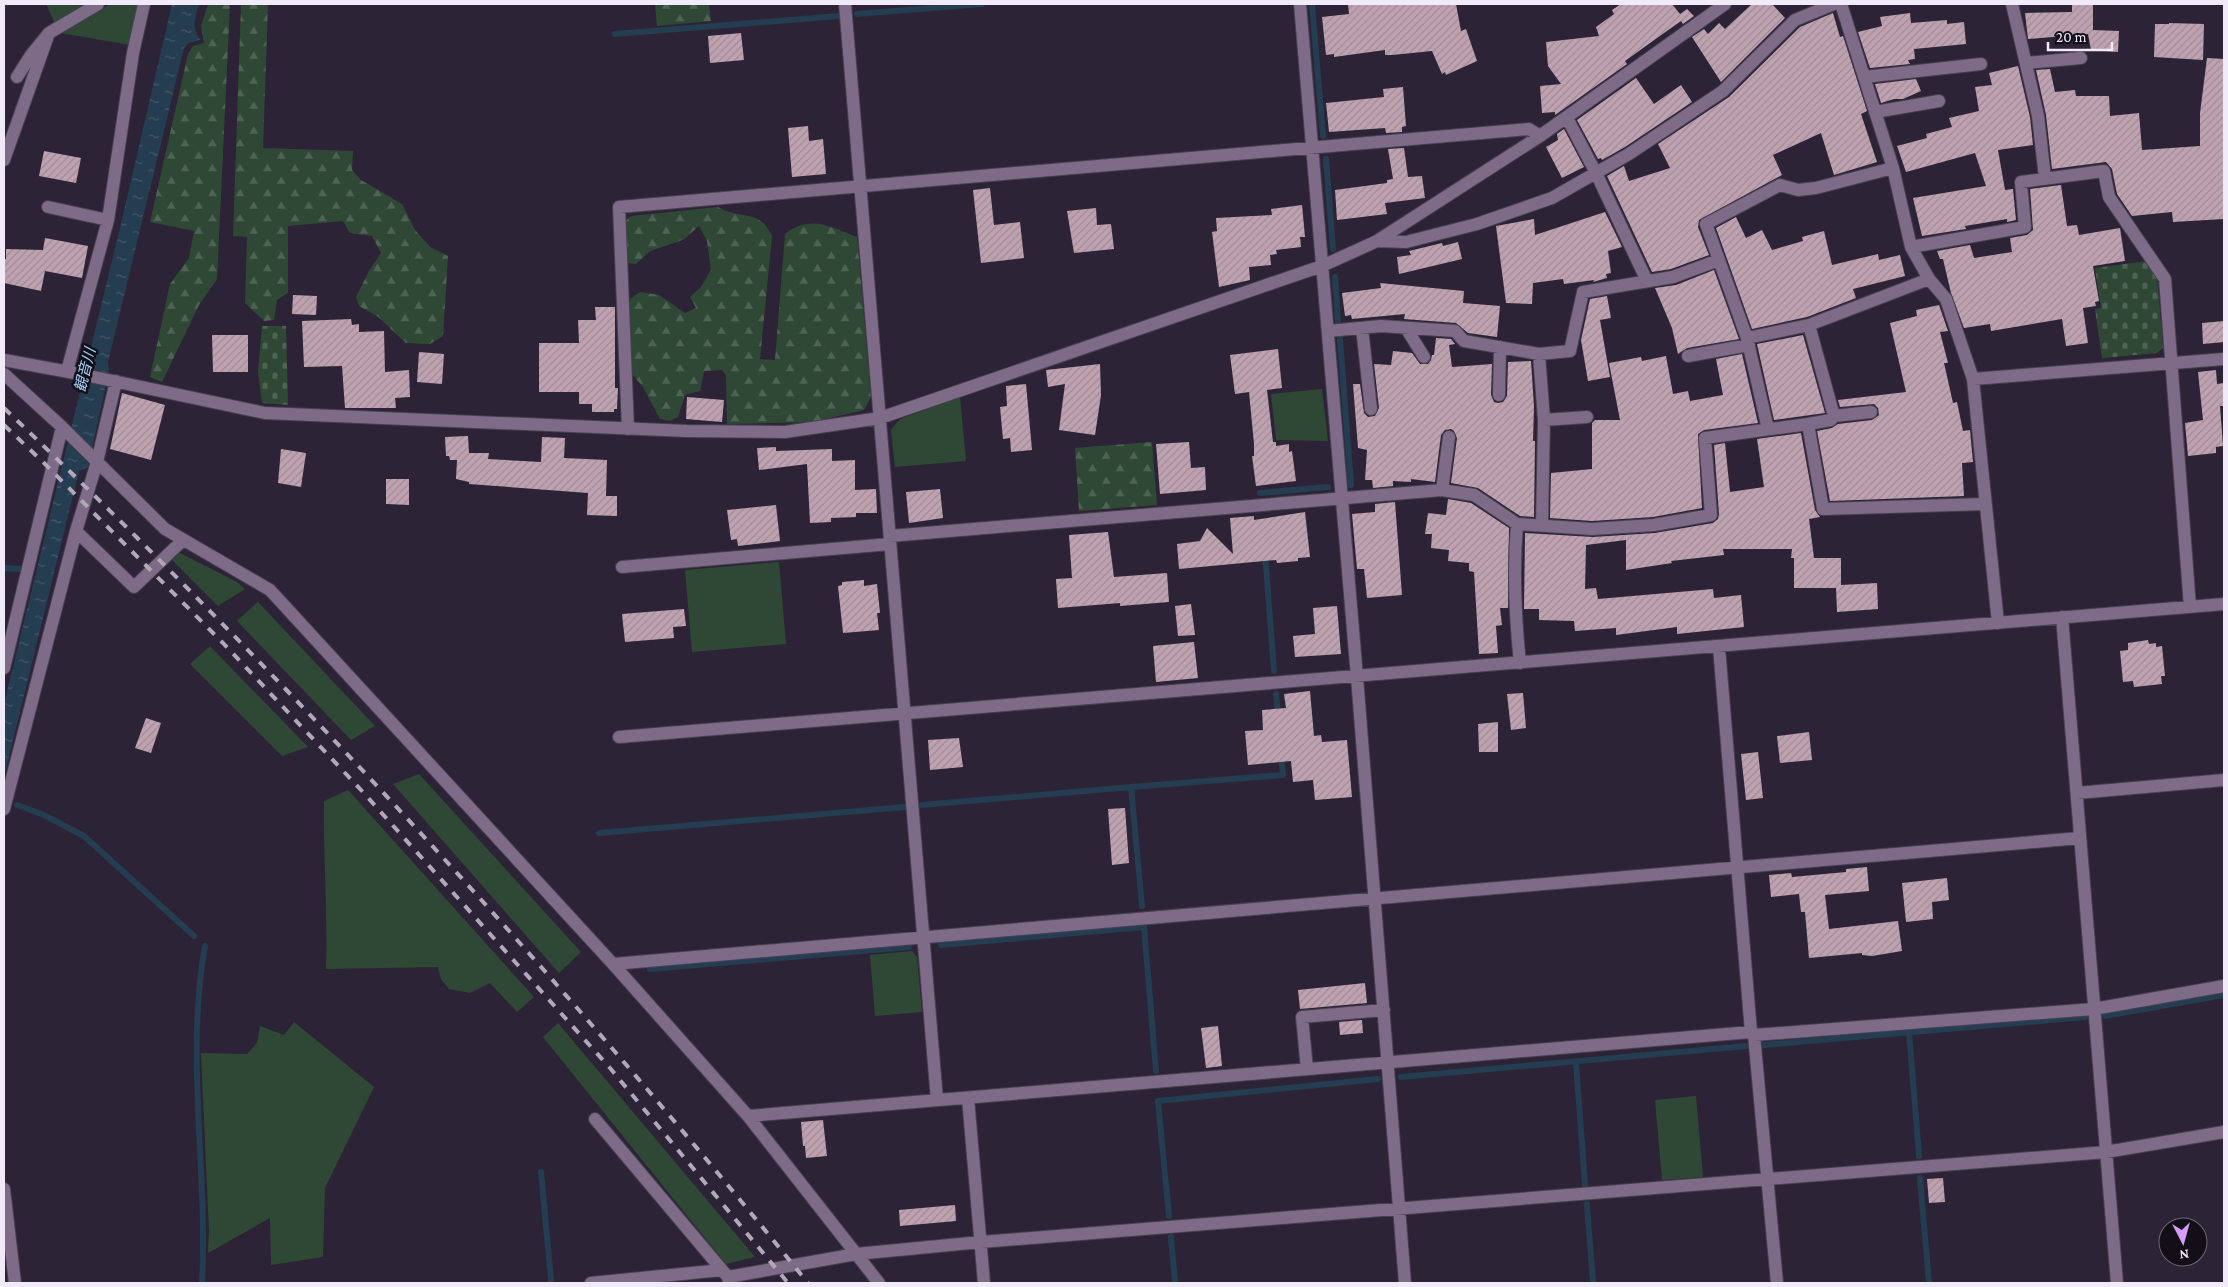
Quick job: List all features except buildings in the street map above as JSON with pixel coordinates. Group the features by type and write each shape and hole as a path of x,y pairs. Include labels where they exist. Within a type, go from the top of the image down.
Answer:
{"street":[{"path":"17,77 31,55 50,33 98,4"},
{"path":"73,372 108,220 133,53 144,4"},
{"path":"845,4 936,1100"},
{"path":"1300,4 1406,1283"},
{"path":"4,360 73,372 265,413 628,429 785,432 880,418 1322,266 1377,242 1567,118 1725,4"},
{"path":"1377,242 1406,242 1476,224 1552,198 1629,154 1723,91 1795,20 1834,4"},
{"path":"1841,4 1893,168 1911,247 1929,279 1946,300 1973,380 1998,623"},
{"path":"2012,4 2038,116 2045,178"},
{"path":"4,160 50,33"},
{"path":"2026,63 2081,58"},
{"path":"1864,77 1981,64"},
{"path":"1876,112 1939,101"},
{"path":"1567,118 1647,281"},
{"path":"628,429 619,207 861,188 1529,129 1540,136"},
{"path":"1768,429 1748,342 1706,224 1780,185 1798,190 1816,188 1893,168"},
{"path":"1911,247 2025,227 2021,182 2104,171 2109,198 2165,279 2190,607"},
{"path":"48,207 108,220"},
{"path":"1328,330 1406,328 1455,331 1464,341 1539,354 1570,351 1583,292 1673,277 1719,260"},
{"path":"1688,356 1809,326 1929,279"},
{"path":"1809,326 1834,416"},
{"path":"1362,328 1371,409"},
{"path":"1406,328 1424,357"},
{"path":"1499,394 1500,347"},
{"path":"1539,354 1544,420 1542,524"},
{"path":"1973,380 2224,359"},
{"path":"4,374 64,429 165,530 270,590 613,964 748,1116 879,1283"},
{"path":"4,809 96,461 115,381"},
{"path":"622,567 890,540 1442,490 1474,495 1517,524 1542,524 1592,529 1654,525 1711,515 1705,438 1808,424 1831,420 1834,416 1871,412"},
{"path":"1544,420 1587,417"},
{"path":"1808,424 1822,509 1985,504"},
{"path":"4,668 64,429"},
{"path":"1442,490 1449,437"},
{"path":"1517,524 1513,572 1514,610 1520,663"},
{"path":"76,531 134,587 183,540"},
{"path":"619,737 2224,604"},
{"path":"2062,617 2117,1283"},
{"path":"1719,647 1752,1034 1777,1283"},
{"path":"2076,793 2224,780"},
{"path":"613,964 2080,838"},
{"path":"748,1116 1388,1062 2094,1009 2224,986"},
{"path":"1306,1069 1302,1017 1384,1010"},
{"path":"968,1098 984,1283"},
{"path":"595,1119 728,1278"},
{"path":"591,1283 728,1278 856,1254 981,1242 1400,1210 2106,1152 2224,1132"},
{"path":"4,1189 15,1283"}],"green space":[{"path":"46,4 86,4 55,24"},
{"path":"110,4 138,4 130,45 61,33"},
{"path":"208,4 230,4 217,279 199,305 162,382 150,377 170,284 189,258 194,231 150,222 188,54 193,46 204,43 201,26"},
{"path":"241,4 268,4 263,148 353,151 352,170 361,180 402,204 415,230 430,247 448,256 443,336 430,344 406,343 377,316 359,306 356,297 369,271 381,253 372,236 350,233 343,221 288,226 288,293 277,300 274,320 264,321 245,303 247,237 233,236"},
{"path":"655,4 709,4 711,21 657,26"},
{"path":"718,207 761,221 772,236 760,359 775,360 785,234 803,225 821,224 857,237 871,397 864,410 813,422 727,424 726,375 722,370 704,371 700,391 685,395 678,417 670,421 660,419 643,387 631,373 630,299 640,292 659,295 685,313 696,308 690,297 701,287 711,270 707,241 699,226 683,240 650,251 636,264 628,263 625,221 631,216"},
{"path":"2147,261 2157,275 2163,348 2157,353 2102,358 2095,309 2101,308 2095,268"},
{"path":"262,326 286,326 288,405 262,403 258,372"},
{"path":"1322,389 1328,441 1276,440 1271,394"},
{"path":"960,397 966,461 895,467 891,430 900,419"},
{"path":"1152,442 1157,505 1079,511 1075,448"},
{"path":"180,553 237,582 245,589 218,606 172,560"},
{"path":"779,562 786,644 692,652 685,570"},
{"path":"258,602 375,726 351,740 237,621"},
{"path":"210,646 308,747 282,756 190,664"},
{"path":"419,774 581,952 559,973 393,784"},
{"path":"348,790 534,997 517,1012 490,983 470,993 449,989 441,979 438,967 326,969 324,801"},
{"path":"912,951 917,957 922,1012 875,1016 870,955"},
{"path":"294,1022 374,1087 325,1188 323,1257 271,1265 270,1218 208,1253 209,1231 201,1053 247,1054 257,1043 260,1026 284,1035"},
{"path":"558,1023 755,1257 726,1264 543,1037"},
{"path":"1696,1096 1703,1177 1662,1180 1655,1100"}],"water":[{"path":"172,4 199,4 195,22 200,40 189,43 184,48 108,362 109,370 88,467 79,471 4,777 4,704 120,228"}],"waterway":[{"path":"857,14 982,4"},
{"path":"1312,4 1323,136"},
{"path":"615,34 839,16"},
{"path":"1326,159 1333,249"},
{"path":"1335,277 1338,321"},
{"path":"1340,339 1351,485 1349,485"},
{"path":"1260,493 1328,487"},
{"path":"1265,553 1274,671"},
{"path":"4,568 20,569"},
{"path":"1276,694 1278,715"},
{"path":"1142,906 1131,787 1283,775 1281,755"},
{"path":"922,805 1131,787"},
{"path":"17,805 44,815 84,836 194,936"},
{"path":"599,833 905,807"},
{"path":"941,945 1144,927 1156,1071"},
{"path":"202,1283 203,1241 197,1030 199,988 205,946"},
{"path":"650,969 909,947"},
{"path":"2105,1016 2224,995"},
{"path":"1764,1045 2085,1017"},
{"path":"1909,1032 1919,1156"},
{"path":"1401,1077 1746,1046"},
{"path":"1576,1062 1585,1185"},
{"path":"1169,1216 1158,1101 1378,1079"},
{"path":"541,1172 551,1280"},
{"path":"1920,1178 1929,1283"},
{"path":"1587,1204 1593,1283"},
{"path":"1171,1237 1175,1283"}],"railway":[{"path":"4,408 216,617 420,833 618,1055 808,1283"},
{"path":"4,425 223,643 362,791 610,1068 788,1283"}],"water label":[{"name":"観音川","path":"85,370"}]}
